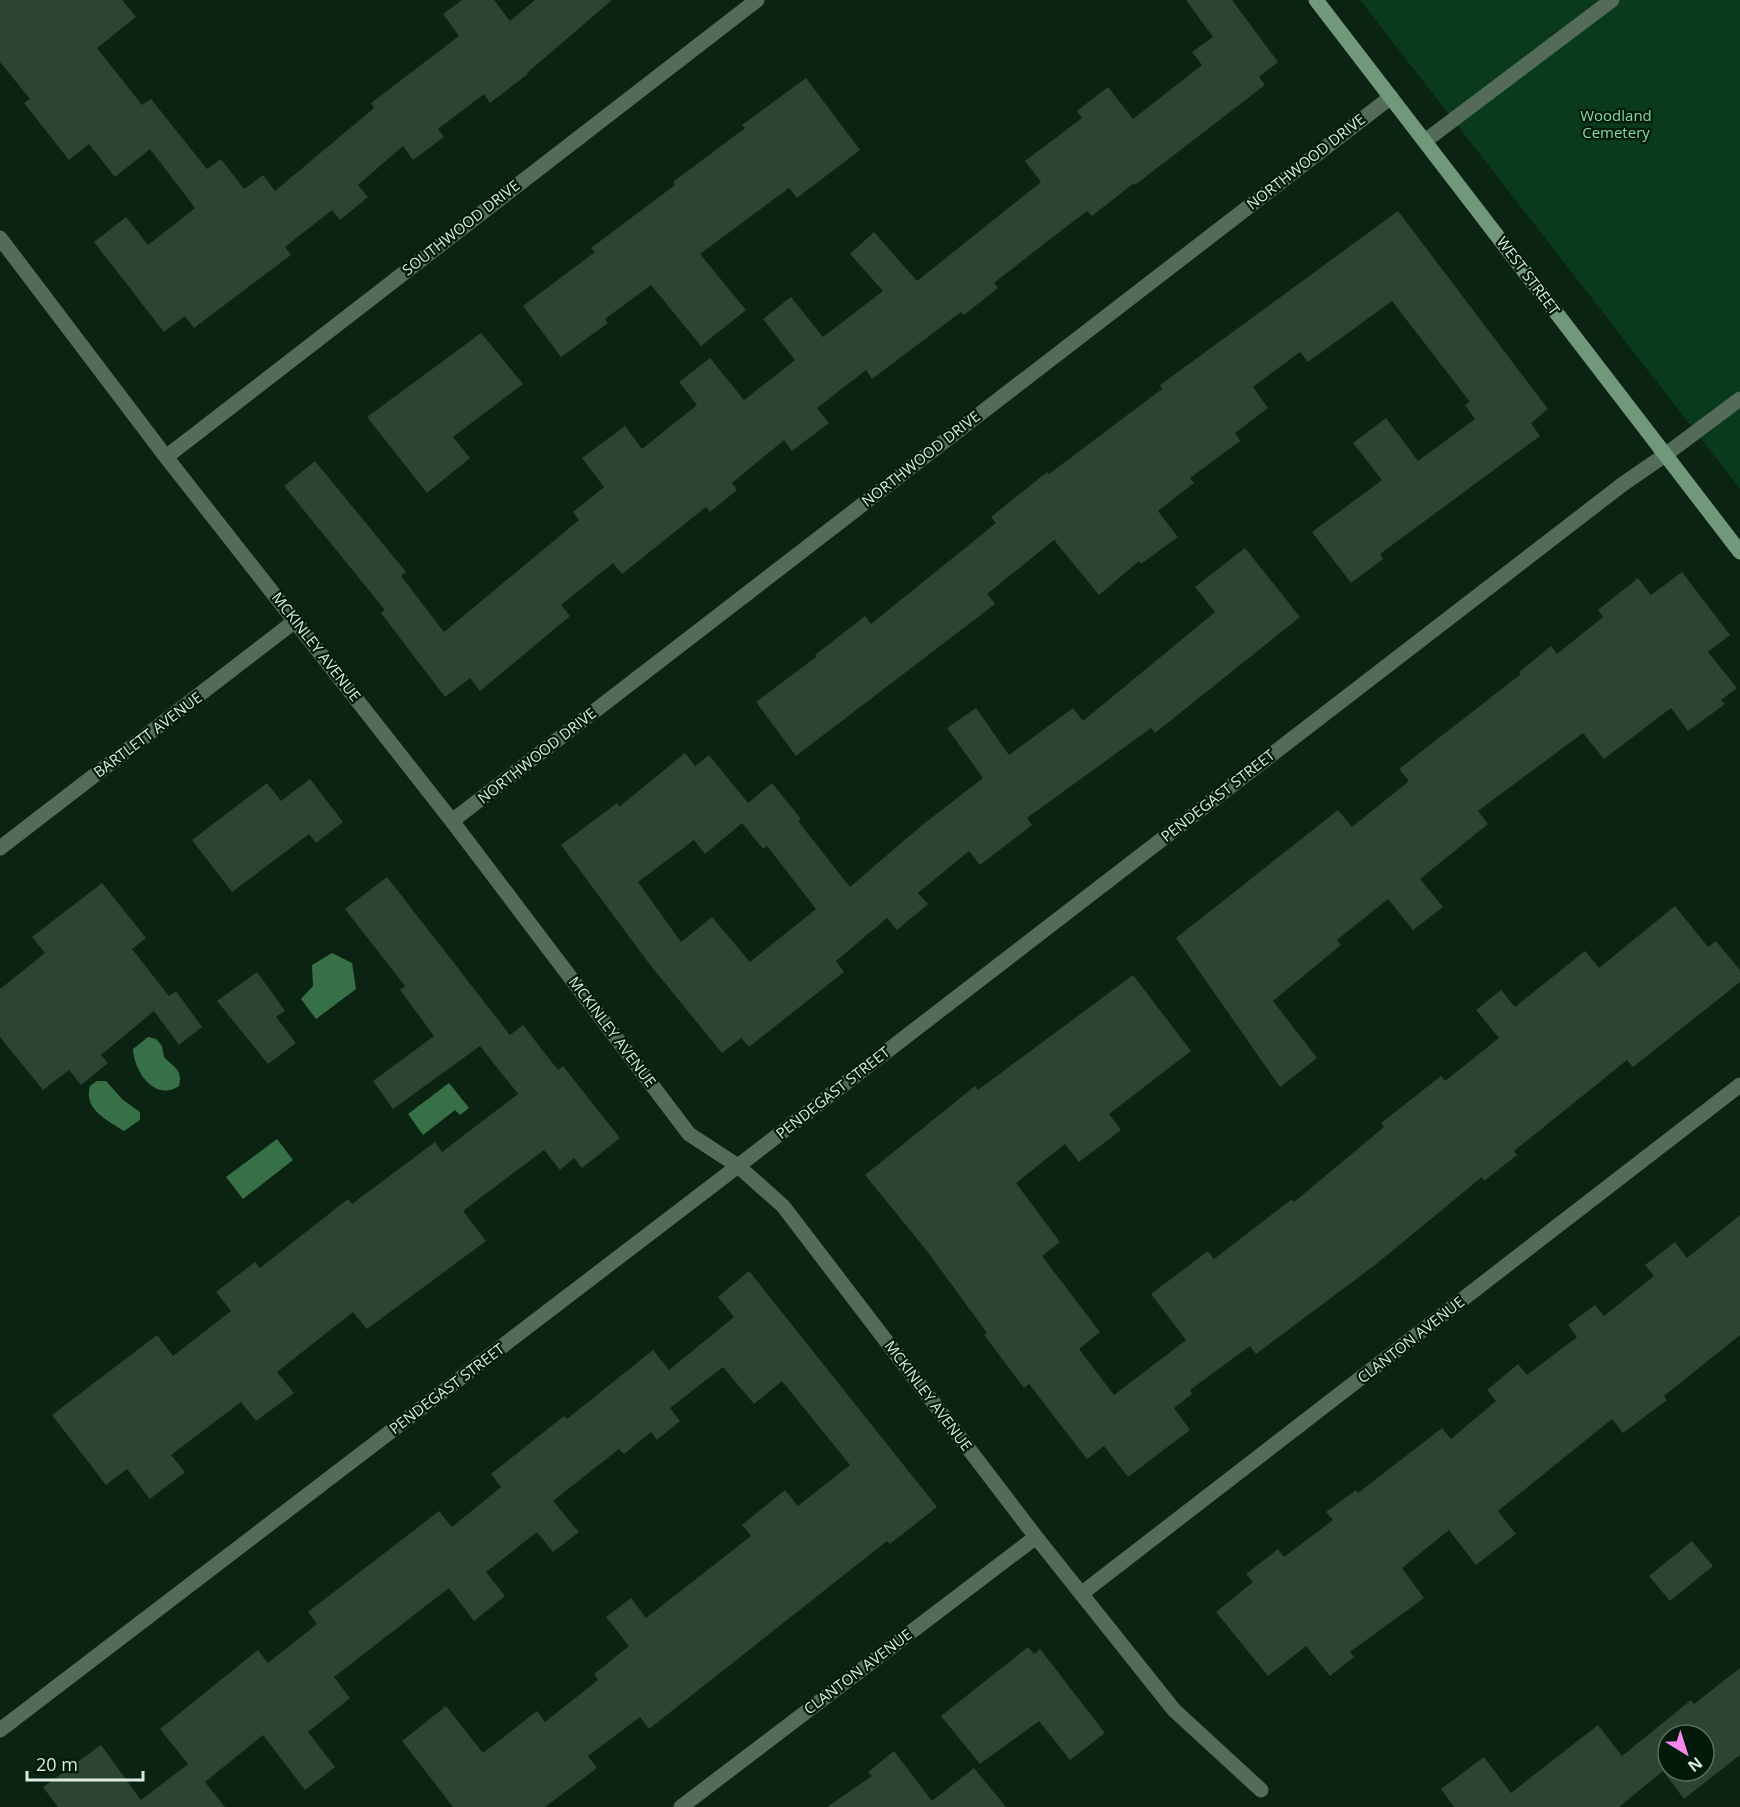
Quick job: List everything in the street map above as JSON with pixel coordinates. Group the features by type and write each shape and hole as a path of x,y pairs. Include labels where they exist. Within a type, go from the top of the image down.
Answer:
{"main road":[{"name":"WEST STREET","path":"1316,0 1740,552"}],"street":[{"name":"SOUTHWOOD DRIVE","path":"166,457 757,0"},
{"path":"1425,141 1612,0"},
{"name":"NORTHWOOD DRIVE","path":"452,821 1391,97"},
{"name":"MCKINLEY AVENUE","path":"0,238 166,457 452,821 689,1134 738,1166 783,1206 1036,1537 1174,1710 1261,1790"},
{"name":"PENDEGAST STREET","path":"0,1730 738,1166 1623,484 1740,399"},
{"name":"BARTLETT AVENUE","path":"0,848 296,621"},
{"name":"CLANTON AVENUE","path":"1081,1594 1740,1085"},
{"name":"CLANTON AVENUE","path":"681,1807 1036,1537"}],"green space":[{"name":"Woodland Cemetery","path":"1360,0 1740,0 1740,489"}],"shaded area":[{"path":"332,953 352,963 356,989 316,1019 301,999 313,986 312,965"},
{"path":"148,1037 156,1039 162,1046 164,1057 179,1072 179,1086 170,1090 162,1090 147,1082 142,1075 137,1067 133,1049"},
{"path":"97,1081 106,1081 123,1100 140,1112 140,1120 124,1131 98,1113 90,1101 89,1094 90,1086"},
{"path":"449,1083 469,1108 460,1115 455,1110 423,1135 408,1114"},
{"path":"277,1139 293,1160 243,1199 226,1177"}],"building":[{"path":"0,0 122,0 136,17 97,48 142,105 151,99 207,169 221,159 244,189 263,175 275,191 374,108 371,103 459,36 443,14 462,0 494,0 510,21 535,0 612,0 528,74 490,103 484,94 438,129 444,137 413,160 403,146 358,185 368,197 340,220 332,210 285,247 291,255 194,328 185,316 164,332 94,242 126,217 148,245 195,208 150,149 115,177 89,144 69,160 24,103 30,99 0,62"},
{"path":"1186,0 1232,0 1278,62 1259,77 1265,85 1092,216 1087,211 1045,243 994,283 998,288 964,315 961,312 872,379 866,370 817,408 829,423 792,451 784,440 732,483 737,490 710,512 706,507 622,574 613,563 561,605 570,616 480,691 470,678 445,697 381,613 385,610 284,486 315,461 406,572 401,576 444,632 579,520 573,512 604,487 582,458 625,426 642,449 697,405 679,382 710,358 744,400 795,360 763,319 791,297 823,337 883,291 850,254 874,232 917,281 1041,182 1025,161 1082,118 1077,111 1108,87 1133,119 1202,65 1192,52 1213,37"},
{"path":"806,78 860,150 797,198 789,188 700,254 746,310 701,346 651,285 605,319 608,323 561,357 523,306 595,252 591,248 675,185 673,182 745,128 742,125"},
{"path":"1398,211 1548,409 1531,423 1540,436 1380,554 1383,559 1351,583 1312,532 1382,480 1353,443 1386,418 1418,461 1475,419 1465,405 1470,402 1392,301 1308,362 1300,352 1253,387 1268,408 1235,433 1240,441 1190,478 1194,483 1158,511 1178,537 1141,564 1139,561 1099,595 1054,540 987,594 995,604 796,756 756,702 816,657 815,655 865,616 871,624 996,523 991,517 1047,472 1049,474 1162,389 1160,385"},
{"path":"481,333 523,384 453,437 470,458 427,493 367,417"},
{"path":"1245,548 1300,617 1155,733 1151,728 1027,818 1032,825 980,865 969,851 918,893 928,904 897,930 887,918 836,961 844,972 749,1047 741,1038 722,1053 651,966 561,845 617,803 619,807 685,753 695,766 709,755 748,803 772,783 801,819 798,821 850,887 921,826 983,778 947,728 976,708 1009,755 1073,708 1083,721 1215,612 1195,587","holes":["742,823 763,849 767,846 816,909 750,962 712,917 681,942 638,882 694,840 705,854"]},
{"path":"1682,572 1730,635 1708,652 1737,688 1721,700 1725,704 1688,731 1671,708 1604,759 1583,733 1478,811 1488,824 1420,879 1443,907 1413,930 1388,899 1337,940 1341,945 1273,1001 1317,1058 1280,1087 1176,938 1338,810 1352,827 1409,781 1399,769 1521,674 1519,672 1551,646 1557,654 1603,617 1598,610 1638,578 1651,595"},
{"path":"310,779 343,822 316,843 309,834 232,892 192,840 267,783 281,801"},
{"path":"387,877 510,1035 523,1025 558,1070 563,1066 620,1138 582,1168 574,1158 560,1170 544,1150 463,1211 486,1241 367,1329 353,1312 277,1372 294,1393 256,1421 241,1402 171,1455 185,1472 150,1499 127,1469 106,1485 52,1415 157,1335 173,1356 231,1311 216,1292 255,1262 260,1268 348,1199 352,1204 435,1142 442,1152 518,1094 480,1046 393,1109 373,1081 434,1036 400,990 405,986 345,909"},
{"path":"102,883 146,938 132,949 169,996 176,991 202,1027 179,1045 154,1011 101,1055 108,1063 81,1085 69,1070 43,1090 0,1037 0,989 45,953 32,937"},
{"path":"1675,906 1708,947 1716,941 1740,970 1740,982 1633,1067 1627,1060 1514,1151 1517,1155 1484,1181 1482,1177 1375,1265 1256,1354 1250,1346 1190,1390 1192,1394 1174,1408 1190,1430 1128,1477 1104,1446 1087,1459 1029,1384 1024,1388 984,1335 987,1333 927,1251 865,1175 975,1086 978,1090 1133,975 1191,1051 1109,1114 1121,1130 1079,1162 1065,1144 1016,1183 1060,1242 1042,1256 1100,1332 1079,1349 1114,1395 1186,1340 1151,1294 1208,1251 1214,1259 1292,1199 1294,1202 1384,1127 1381,1123 1441,1076 1445,1081 1499,1038 1476,1010 1501,990 1515,1007 1585,951 1599,968"},
{"path":"257,972 285,1011 276,1017 296,1043 268,1064 217,1001"},
{"path":"1740,1215 1740,1335 1664,1396 1667,1400 1623,1433 1612,1419 1498,1511 1516,1534 1476,1565 1449,1530 1402,1568 1424,1598 1350,1652 1354,1657 1330,1676 1306,1646 1268,1676 1216,1612 1253,1582 1246,1574 1278,1549 1284,1557 1333,1520 1326,1512 1356,1490 1358,1493 1442,1428 1451,1439 1496,1401 1487,1390 1518,1364 1527,1375 1577,1337 1568,1325 1595,1305 1604,1316 1654,1276 1645,1265 1675,1242 1687,1258"},
{"path":"749,1271 937,1507 890,1544 887,1541 649,1729 640,1717 588,1756 597,1768 545,1807 453,1807 402,1741 446,1706 483,1753 537,1711 545,1722 598,1680 594,1674 629,1646 606,1617 631,1598 646,1618 751,1536 742,1525 785,1490 798,1506 850,1465 782,1381 754,1404 723,1367 670,1408 680,1421 657,1440 651,1432 624,1454 619,1449 553,1501 579,1532 553,1552 537,1532 486,1572 505,1596 474,1621 449,1588 334,1677 350,1698 308,1732 335,1767 305,1790 263,1735 205,1782 225,1807 58,1807 43,1787 101,1745 141,1800 188,1764 160,1729 258,1650 268,1663 317,1624 308,1612 439,1511 452,1527 501,1487 491,1474 564,1416 567,1419 653,1350 669,1370 734,1317 718,1297"},
{"path":"1692,1541 1713,1566 1670,1601 1649,1576"},
{"path":"1028,1647 1034,1654 1040,1649 1105,1733 1070,1760 1039,1721 980,1764 941,1716"},
{"path":"1740,1668 1740,1755 1716,1774 1716,1723 1663,1723 1691,1700 1694,1704"},
{"path":"1598,1725 1622,1756 1656,1728 1656,1777 1619,1807 1454,1807 1441,1789 1484,1757 1511,1793"},
{"path":"894,1751 932,1801 974,1768 1006,1807 827,1807 872,1776 868,1772"},
{"path":"1672,1783 1704,1783 1684,1799"}]}
